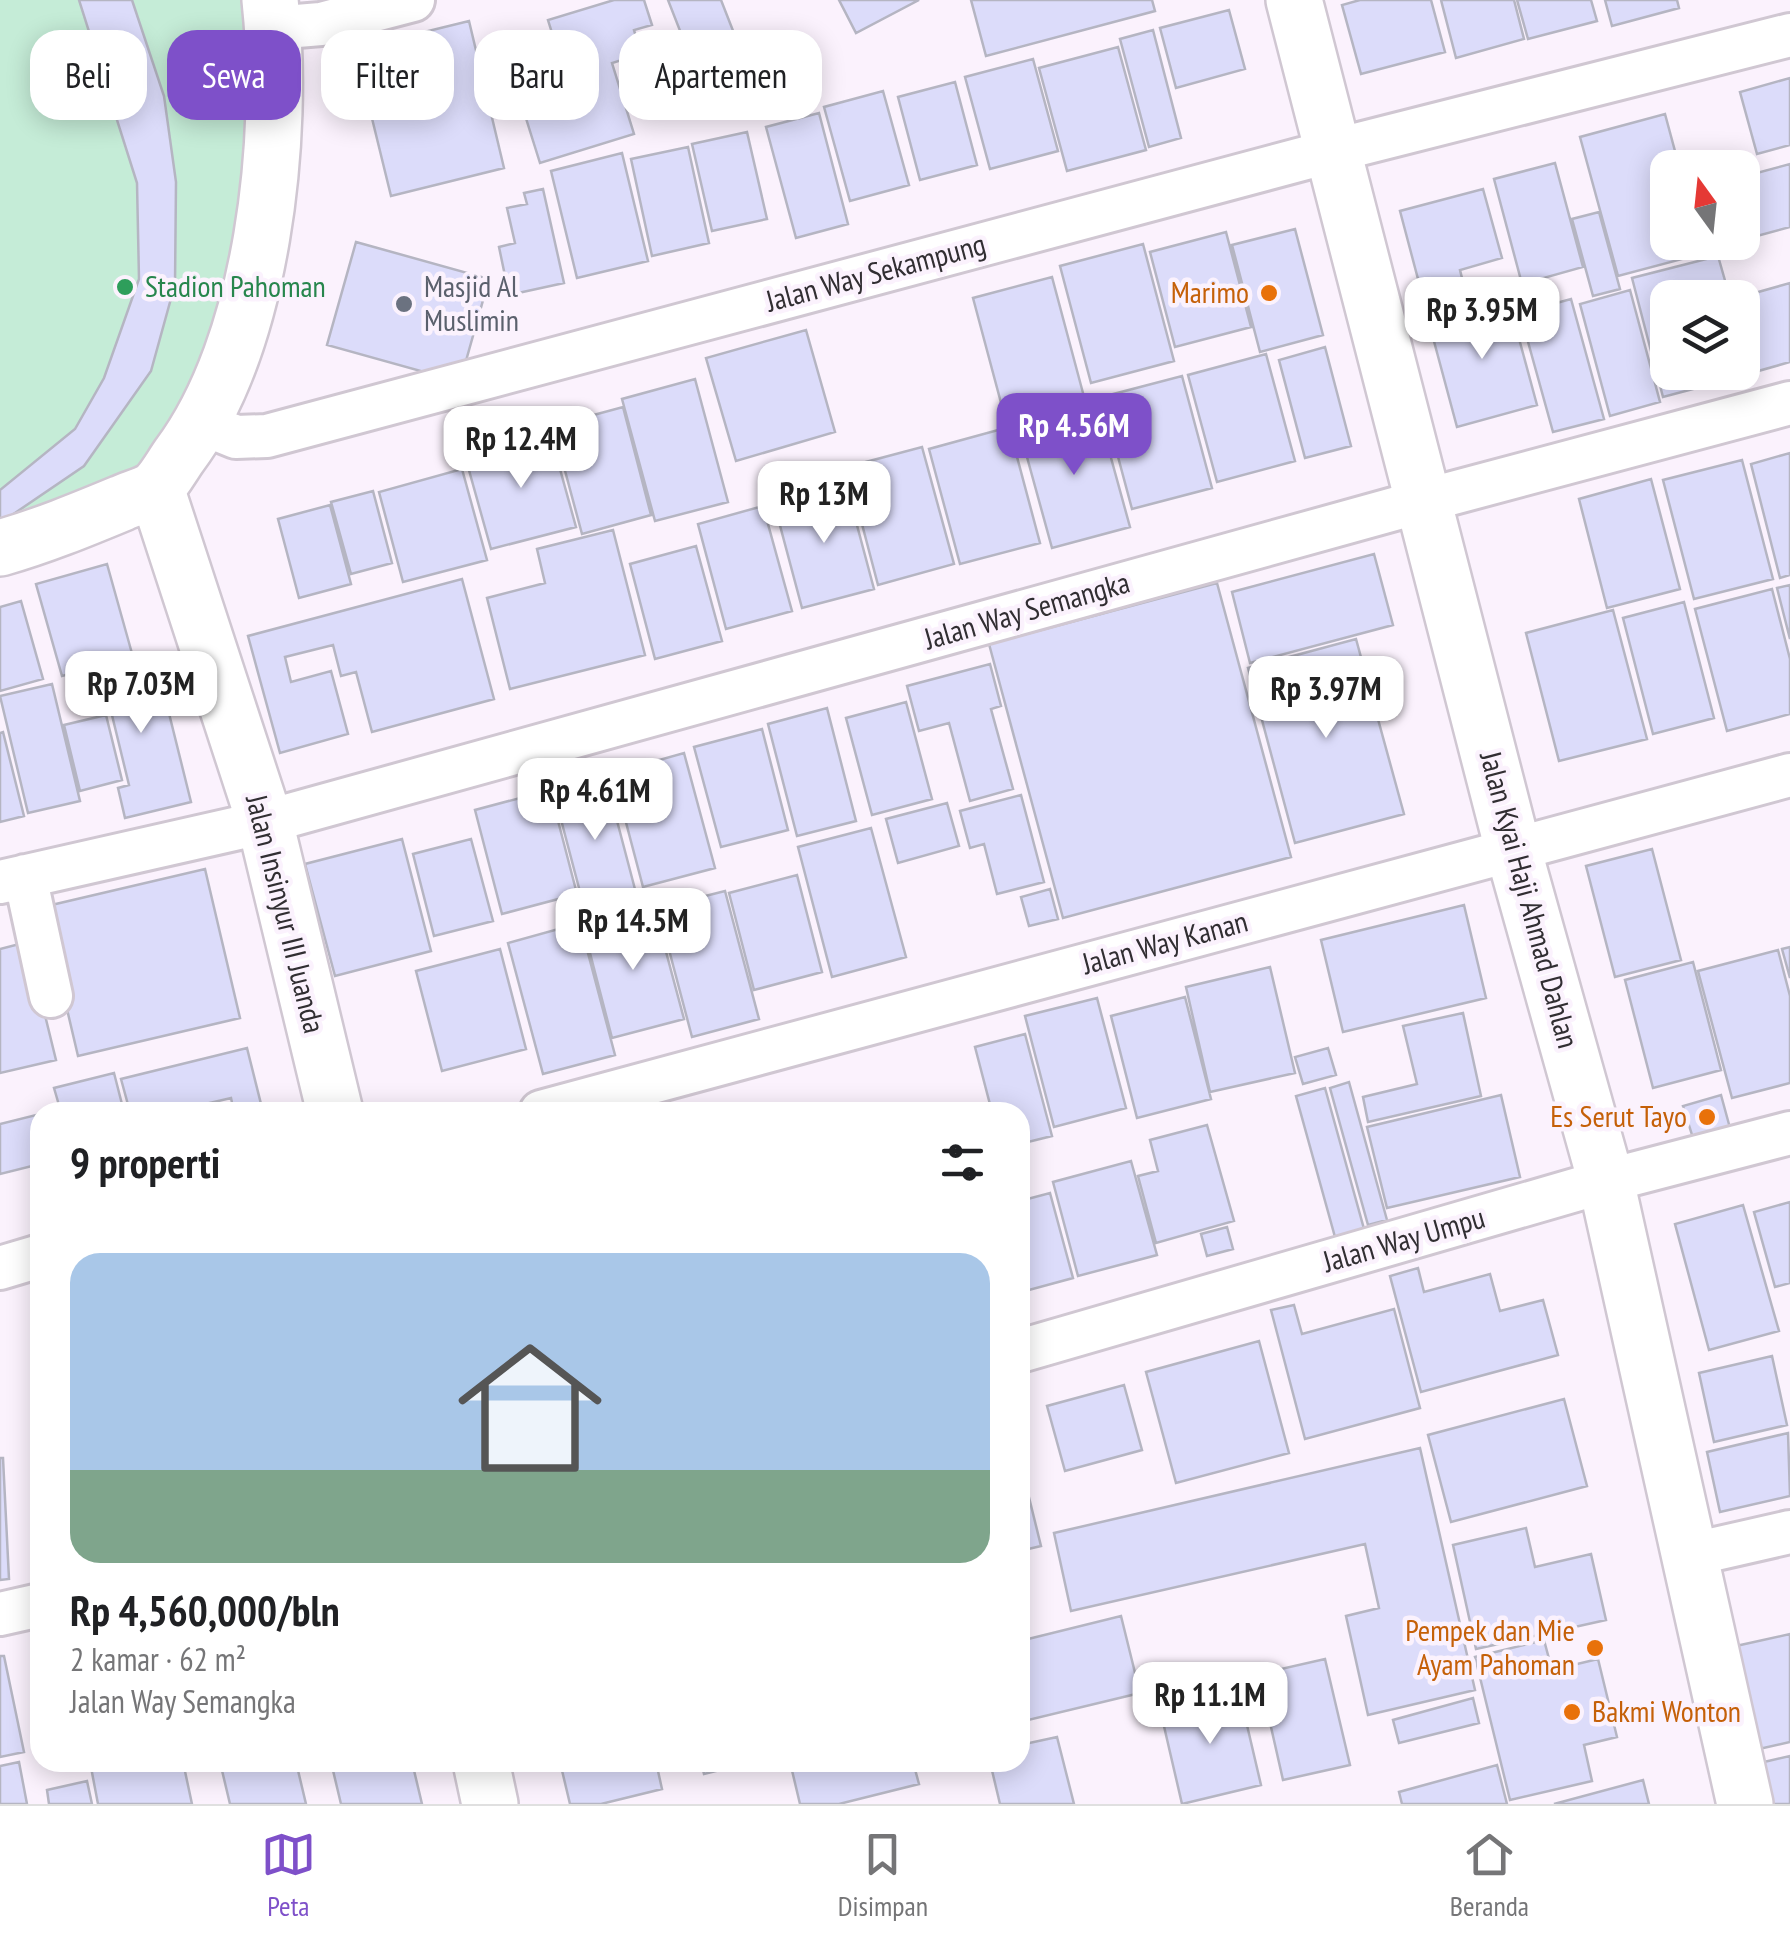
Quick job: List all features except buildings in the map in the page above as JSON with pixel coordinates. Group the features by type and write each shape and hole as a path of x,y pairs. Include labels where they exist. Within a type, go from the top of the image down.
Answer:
{"main road":[{"name":"Jalan Kyai Haji Ahmad Dahlan","path":"1294,0 1513,849 1606,1182 1745,1804"},
{"path":"0,548 55,532 156,488 204,424 238,333 261,240 271,175 276,96 272,14"},
{"name":"Jalan Insinyur III Juanda","path":"156,488 265,822 333,1102"},
{"path":"483,1772 490,1804"}],"street":[{"path":"272,14 321,24 413,0"},
{"name":"Jalan Way Sekampung","path":"204,424 236,437 267,436 1332,151 1790,35"},
{"name":"Jalan Way Semangka","path":"12,879 265,822 1790,403"},
{"name":"Jalan Way Kanan","path":"577,1102 1790,774"},
{"path":"12,879 52,996"},
{"name":"Jalan Way Umpu","path":"1030,1347 1790,1133"},
{"path":"0,1268 30,1259"},
{"path":"1690,1555 1790,1532"},
{"path":"0,1614 30,1607"}],"green space":[{"name":"Stadion Pahoman","path":"0,0 270,0 270,30 167,30 167,120 271,120 271,175 156,488 0,548"}],"place":[{"name":"Stadion Pahoman","path":"125,287"},
{"name":"Marimo","path":"1269,293"},
{"name":"Masjid Al Muslimin","path":"404,304"},
{"name":"Es Serut Tayo","path":"1707,1117"},
{"name":"Pempek dan Mie Ayam Pahoman","path":"1595,1648"},
{"name":"Bakmi Wonton","path":"1572,1712"}]}
